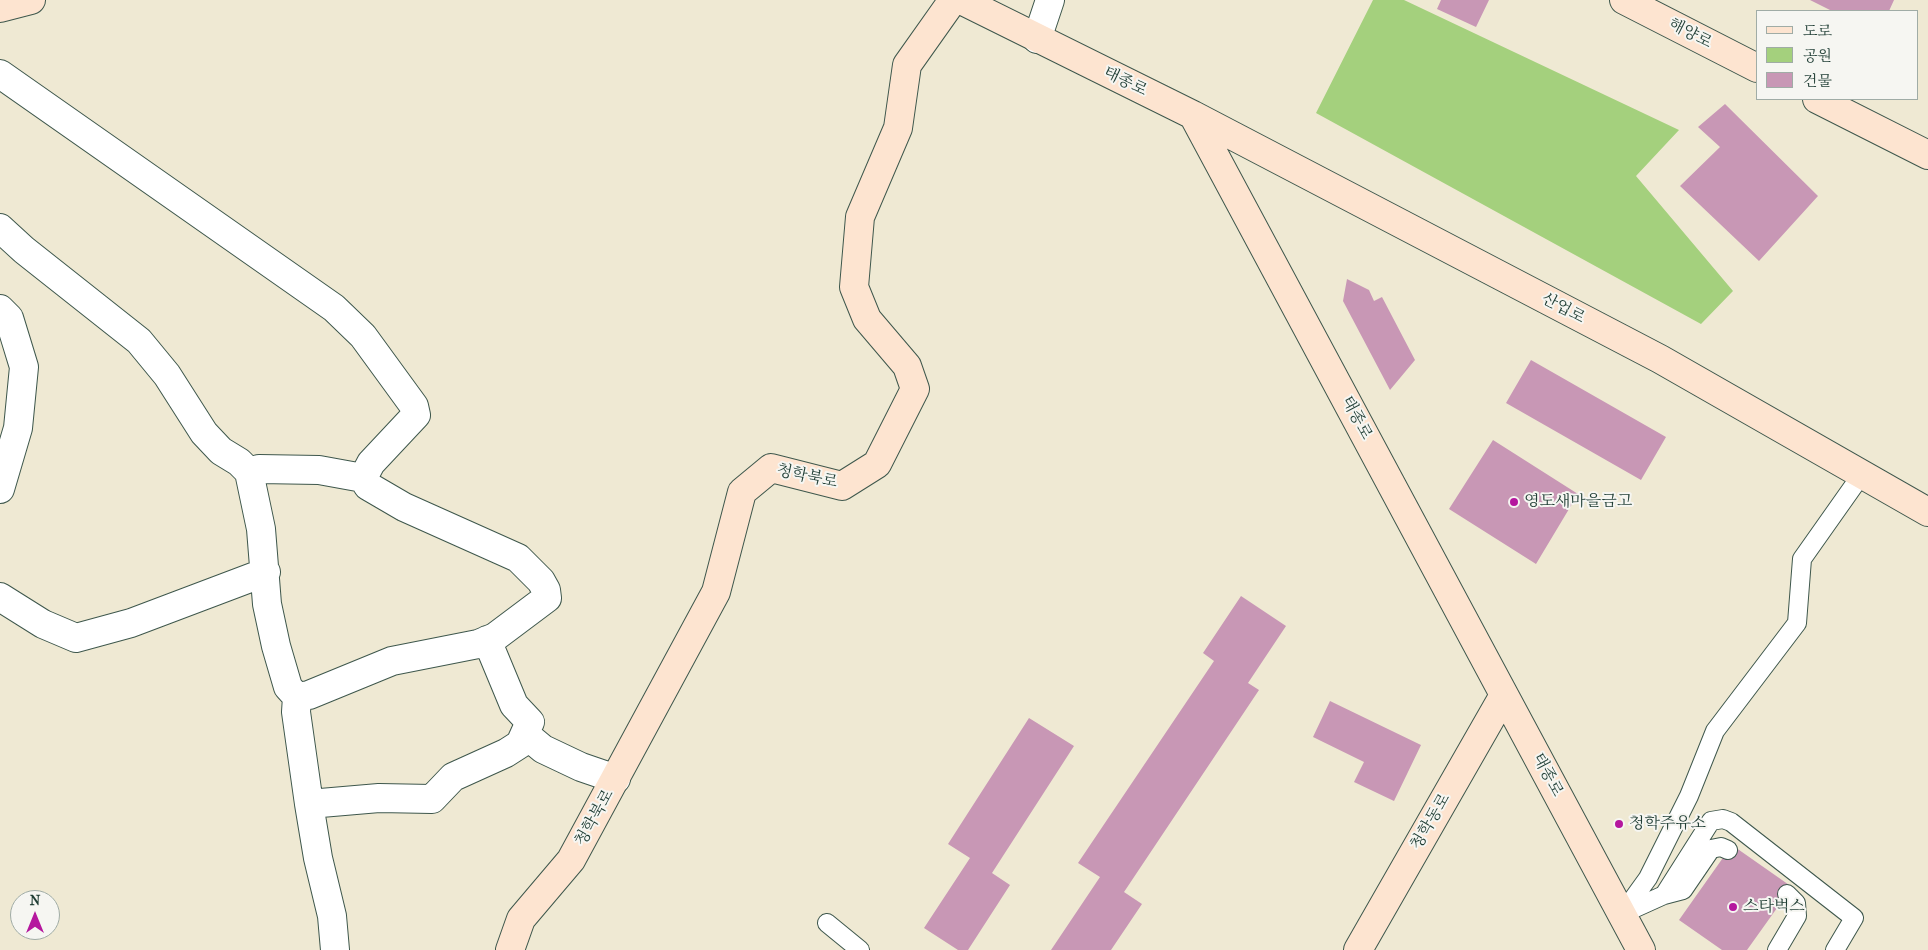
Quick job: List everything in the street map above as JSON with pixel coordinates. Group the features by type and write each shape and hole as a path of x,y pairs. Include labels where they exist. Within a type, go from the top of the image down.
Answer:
{"main road":[{"path":"0,8 31,0"},
{"name":"청학북로","path":"510,950 521,919 571,860 716,592 742,492 771,468 842,486 877,464 915,389 907,366 867,320 854,287 860,218 898,128 907,66 953,0"},
{"name":"태종로","path":"960,0 1193,116 1622,914 1636,948"},
{"name":"해양로","path":"1624,0 1756,67"},
{"path":"1819,100 1928,156"},
{"name":"산업로","path":"1193,116 1660,359 1928,512"},
{"name":"청학동로","path":"1358,950 1504,694"}],"street":[{"path":"1038,38 1050,0"},
{"path":"0,74 334,308 363,336 414,406 416,415 371,463 363,478"},
{"path":"0,228 24,250 139,340 172,382 204,433 221,451 239,462 249,472 261,529 266,572 267,604 276,646 288,687 297,697 296,712 309,804 318,858 332,916 335,950"},
{"path":"0,309 10,318 24,366 18,428 0,489"},
{"path":"249,472 259,470 319,470 363,478 368,486 404,507 518,558 541,581 546,590 547,598 508,630 487,640 460,648 392,661 309,695 297,697"},
{"path":"0,597 43,624 76,638 140,620 266,572"},
{"path":"309,804 379,798 432,799 453,777 506,753 520,744 530,722 514,705 487,640"},
{"path":"525,734 543,749 581,767 616,779"}],"lane":[{"path":"1622,914 1648,878 1689,796 1715,731 1797,623 1802,559 1862,474"},
{"path":"1664,894 1711,821 1723,818 1731,822 1854,918 1835,950"},
{"path":"1622,914 1664,894 1683,890 1711,850 1721,847 1728,850"},
{"path":"1777,950 1797,916 1796,903 1787,894"},
{"path":"827,924 860,950"}],"green space":[{"path":"1373,0 1404,0 1679,130 1636,176 1733,291 1701,324 1316,113"}],"building":[{"path":"1441,0 1489,0 1476,27 1437,9"},
{"path":"1810,0 1894,0 1889,10 1830,10"},
{"path":"1725,104 1818,196 1759,261 1680,186 1720,147 1698,127"},
{"path":"1347,279 1369,290 1374,301 1382,297 1415,360 1390,390 1343,301"},
{"path":"1531,360 1666,437 1641,480 1506,403"},
{"name":"영도새마을금고","path":"1493,440 1578,494 1536,564 1449,509"},
{"path":"1241,596 1286,626 1248,683 1259,690 1124,892 1142,904 1111,950 1051,950 1100,877 1078,863 1214,661 1203,653"},
{"path":"1330,701 1421,745 1394,801 1354,782 1364,762 1313,737"},
{"path":"1029,718 1074,746 992,873 1010,885 968,950 958,950 924,928 970,858 948,844"},
{"name":"스타벅스","path":"1732,845 1792,887 1747,950 1722,950 1679,920"}],"place":[{"name":"영도새마을금고","path":"1514,502"},
{"name":"청학주유소","path":"1619,824"},
{"name":"스타벅스","path":"1733,907"}]}
